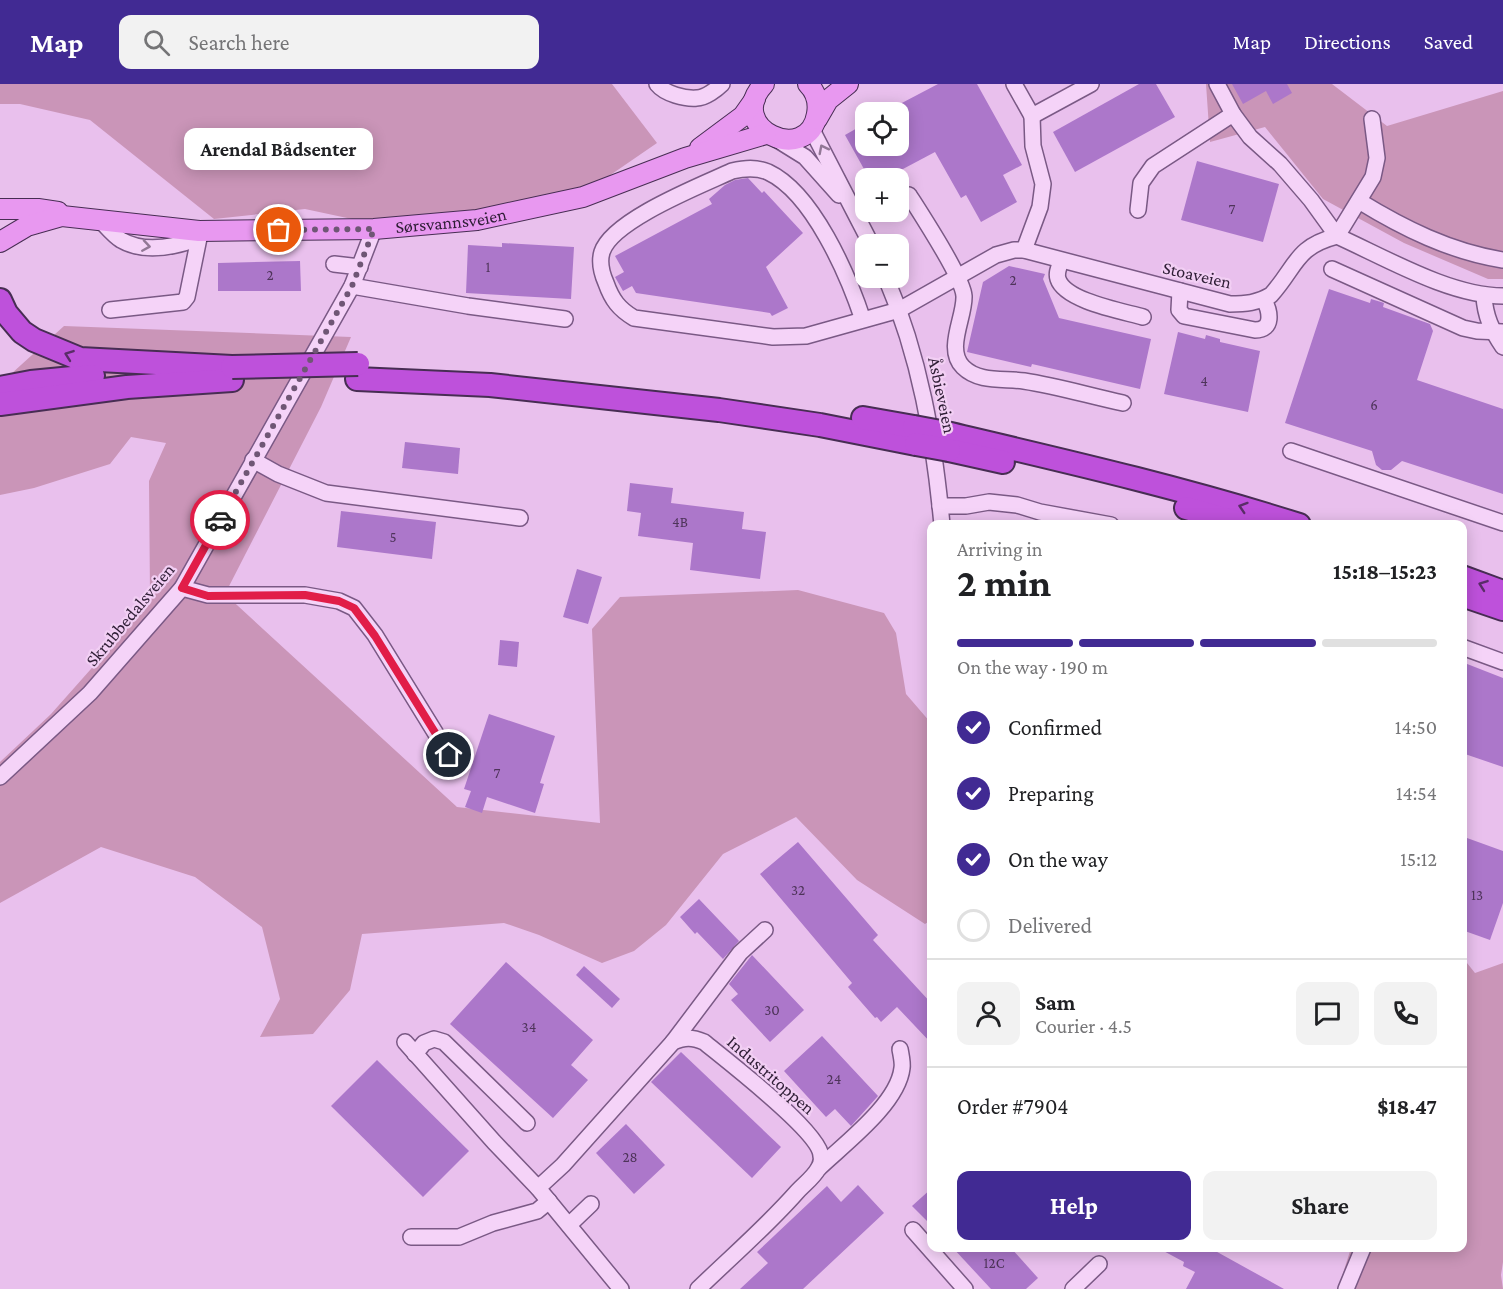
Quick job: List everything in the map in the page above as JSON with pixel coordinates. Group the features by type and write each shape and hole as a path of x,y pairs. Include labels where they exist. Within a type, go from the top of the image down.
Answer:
{"highway":[{"path":"0,300 6,313 22,332 43,345 80,359 232,373"},
{"path":"0,388 31,382 132,372 500,370 731,396 948,442 1088,466 1224,501 1283,520"},
{"path":"0,404 232,373"},
{"path":"948,442 1228,520"},
{"path":"1467,579 1503,592"},
{"path":"1467,597 1503,609"}],"main road":[{"path":"808,84 817,98 818,108 814,123"},
{"path":"814,123 828,100 848,84"},
{"path":"759,91 755,118 759,127 771,136"},
{"name":"Sørsvannsveien","path":"685,158 743,116 759,91"},
{"name":"Sørsvannsveien","path":"0,242 27,226 62,216 199,235 374,229 477,220 554,204 614,187 685,158 771,136 795,139 814,123"},
{"name":"Sørsvannsveien","path":"0,209 57,211 62,216"}],"street":[{"path":"657,84 661,89 676,95 699,98 722,84"},
{"path":"1014,84 1032,116 1033,146 1043,184 1040,207 1024,250"},
{"path":"1032,116 1091,84"},
{"path":"1217,84 1233,114 1250,137 1280,165 1311,200 1337,236 1448,286 1484,296 1503,296"},
{"path":"1138,210 1141,183 1153,166 1233,114"},
{"path":"1180,291 1179,310 1184,316 1256,330 1262,330 1267,326 1270,318 1269,309 1264,300 1278,287 1307,248 1321,240 1337,236 1373,177 1377,158 1372,119"},
{"path":"814,123 851,209 865,234"},
{"path":"771,136 805,158 851,209"},
{"name":"Stoaveien","path":"863,320 853,291 819,224 797,193 766,171 748,168 732,171 634,218 609,240 602,252 602,273 611,297 620,310 634,318 773,337 806,336 899,310 996,255 1014,250 1024,250 1230,304 1264,300"},
{"path":"909,195 958,278 964,294 956,352 962,367 973,374 998,381 1022,381 1123,403"},
{"path":"1359,201 1396,224 1458,249 1503,260"},
{"name":"Skrubbedalsveien","path":"0,777 90,693 182,588 352,286 374,229"},
{"path":"110,310 183,302 187,297 199,235"},
{"path":"1061,261 1058,275 1059,282 1064,289 1084,299 1143,317"},
{"path":"334,264 360,267"},
{"path":"1332,269 1463,328 1498,332"},
{"path":"352,286 468,306 565,319"},
{"name":"Åsbieveien","path":"890,288 915,360 927,406 941,520"},
{"path":"1484,296 1485,309 1498,332 1503,347"},
{"path":"1291,451 1503,523"},
{"path":"253,460 278,474 326,493 520,518"},
{"path":"940,506 966,506 989,501 1084,520"},
{"path":"182,588 208,596 305,595 339,601 354,608 375,636 449,755"},
{"path":"1467,648 1503,662"},
{"path":"538,1188 563,1165 673,1042 740,953 765,930"},
{"name":"Industritoppen","path":"673,1042 684,1037 694,1037 704,1042 772,1099 816,1143 821,1153 819,1168"},
{"path":"415,1054 424,1043 434,1039 444,1042 527,1123"},
{"path":"405,1042 538,1188 621,1289"},
{"path":"698,1289 786,1204 819,1168 883,1108 895,1090 902,1068 900,1050"},
{"path":"411,1237 459,1237 493,1223 537,1211 549,1202"},
{"path":"569,1225 591,1204"},
{"path":"913,1230 927,1246"},
{"path":"932,1252 965,1289"},
{"path":"1346,1289 1361,1252"},
{"path":"1073,1289 1099,1264"}],"shaded area":[{"path":"0,84 612,84 657,143 590,189 408,231 305,209 214,219 90,120 20,104 0,104"},
{"path":"1206,84 1332,84 1387,126 1503,91 1503,279 1488,279 1404,243 1323,199 1265,127 1210,142"},
{"path":"64,326 351,337 321,407 225,594 457,807 600,823 592,629 620,597 798,590 884,613 896,633 906,694 927,718 927,923 925,924 857,880 796,817 723,854 666,925 634,951 602,963 539,935 504,923 362,934 350,990 313,1034 260,1037 280,999 262,927 195,877 101,847 0,903 0,762 51,714 106,652 150,594 149,481 166,443 131,437 110,464 34,488 0,495 0,384"},
{"path":"1467,963 1475,973 1503,963 1503,1262 1501,1275 1503,1289 1338,1289 1350,1252 1467,1252"}],"building":[{"path":"938,84 977,84 1022,165 1003,175 1017,202 981,222 966,195 961,198 935,152 905,168 863,168 857,156 909,156 909,102 904,102"},
{"path":"1139,84 1156,84 1175,117 1075,172 1053,132"},
{"path":"1232,84 1287,84 1292,93 1273,104 1266,91 1243,104"},
{"path":"855,129 855,153 845,135"},
{"path":"1197,161 1279,184 1263,242 1181,220"},
{"path":"748,178 762,193 764,191 803,233 766,267 788,308 772,316 770,313 636,293 632,286 623,291 615,277 624,272 615,256 712,204 709,199 725,185 735,180"},
{"path":"502,243 574,247 571,299 466,293 468,245 502,247"},
{"path":"300,261 301,291 218,291 218,263"},
{"path":"1009,266 1045,274 1043,279 1059,318 1151,339 1140,389 1032,364 1031,367 967,352 983,282"},
{"path":"1329,289 1370,303 1371,299 1384,303 1383,307 1430,324 1433,331 1417,380 1503,409 1503,494 1402,461 1391,470 1382,470 1376,465 1372,451 1285,423"},
{"path":"1178,332 1205,339 1206,335 1220,339 1220,342 1260,351 1248,412 1164,394"},
{"path":"405,442 460,448 458,474 402,468"},
{"path":"630,483 673,488 671,503 744,512 742,529 766,532 760,579 690,570 693,543 638,536 641,513 627,511"},
{"path":"341,511 436,522 432,559 337,547"},
{"path":"577,569 602,577 588,624 563,617"},
{"path":"500,640 519,642 517,667 498,665"},
{"path":"1467,664 1503,678 1503,767 1467,755"},
{"path":"489,714 555,736 540,783 544,784 535,813 487,797 482,813 465,807 471,791 464,789"},
{"path":"1467,838 1503,851 1503,903 1490,940 1467,932"},
{"path":"798,842 878,935 873,940 927,999 927,1039 897,1007 881,1022 877,1017 875,1018 848,987 852,983 760,874"},
{"path":"699,899 739,941 723,959 680,917"},
{"path":"752,955 804,1010 770,1042 731,1000 738,994 729,984"},
{"path":"506,962 593,1040 571,1065 588,1080 553,1118 450,1024"},
{"path":"584,966 620,999 612,1008 576,975"},
{"path":"822,1036 878,1096 851,1126 835,1109 826,1117 784,1071"},
{"path":"681,1052 781,1147 752,1178 651,1082"},
{"path":"377,1060 469,1151 423,1197 331,1106"},
{"path":"626,1124 665,1165 634,1194 596,1153"},
{"path":"858,1185 884,1213 803,1289 740,1289 768,1263 757,1252 827,1186 841,1202"},
{"path":"927,1192 927,1221 912,1206"},
{"path":"957,1252 1015,1252 1038,1278 1026,1289 991,1289"},
{"path":"1165,1252 1217,1252 1284,1289 1186,1289 1195,1272 1183,1266 1184,1262"}],"way so far":[{"path":"220,520 352,286 374,229 279,230"}],"place":[{"name":"Arendal Bådsenter","path":"279,230"}],"route":[{"path":"220,520 182,588 208,596 305,595 339,601 354,608 375,636 449,755"}]}
